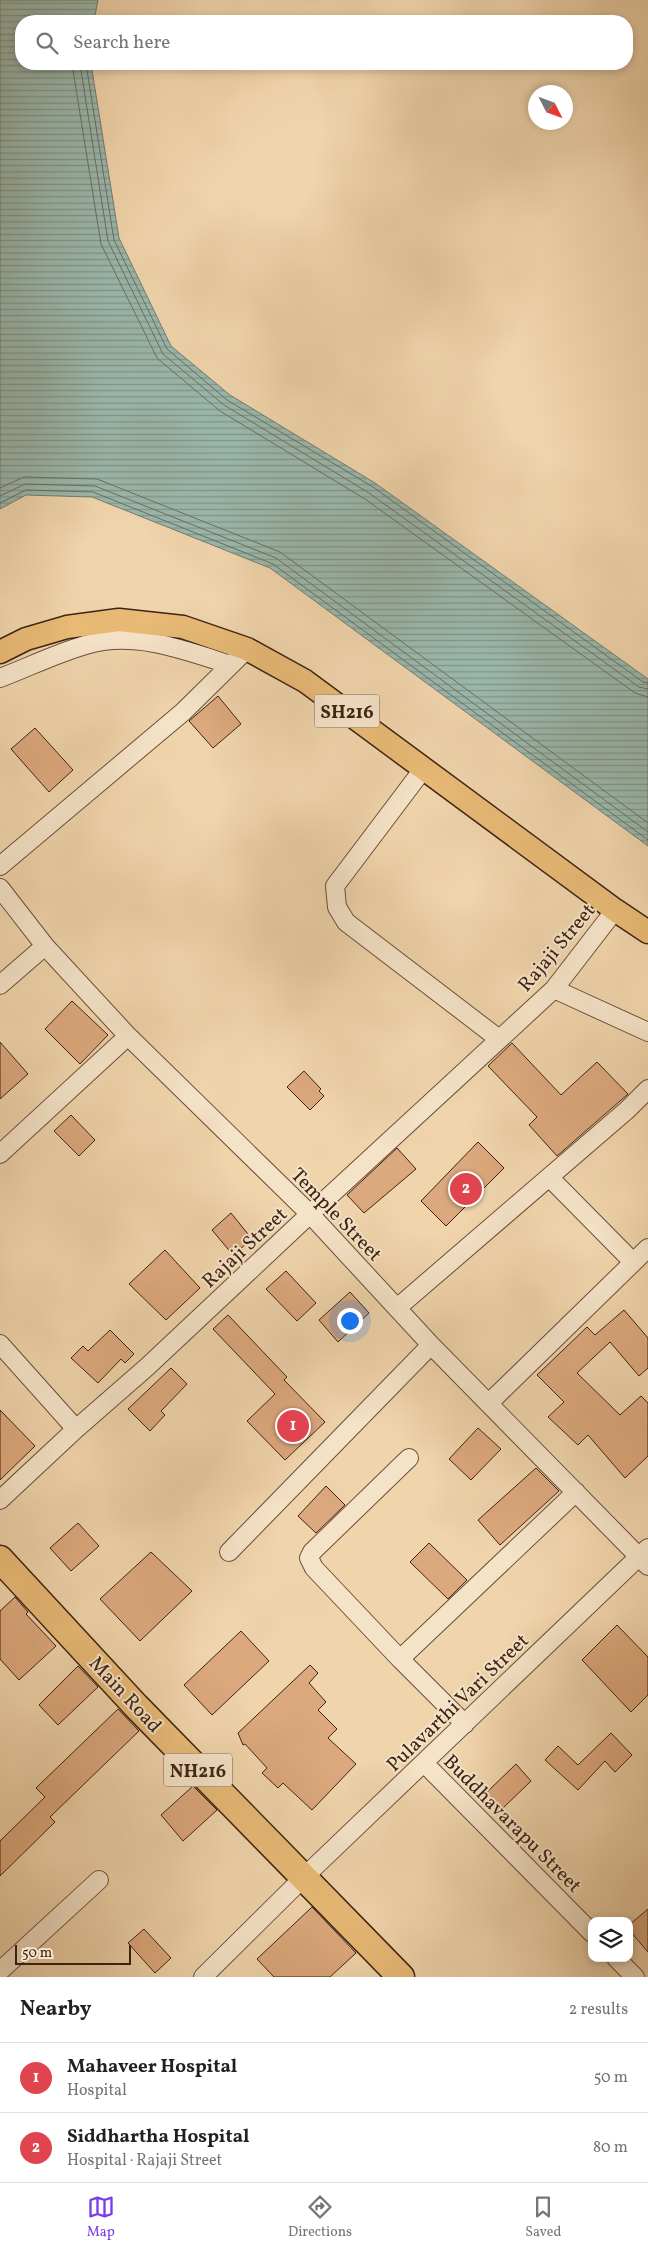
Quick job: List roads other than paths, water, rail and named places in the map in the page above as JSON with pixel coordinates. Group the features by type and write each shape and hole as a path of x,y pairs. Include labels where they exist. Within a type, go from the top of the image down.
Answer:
{"highway":[{"name":"Main Road","path":"0,1559 136,1706 401,1977"}],"main road":[{"name":"SH216","path":"0,652 26,639 68,627 120,620 183,627 247,649 305,681 615,910 648,932"}],"street":[{"path":"0,678 90,643 133,639 181,649 231,665"},
{"path":"0,866 183,712 247,649"},
{"path":"424,768 335,886 337,906 346,922 499,1039"},
{"name":"Temple Street","path":"0,888 46,946 128,1036 310,1214 431,1345 576,1492 645,1557"},
{"name":"Rajaji Street","path":"0,1500 147,1367 554,989 615,910"},
{"path":"0,986 46,946"},
{"path":"554,989 648,1032"},
{"path":"0,1154 128,1036"},
{"path":"397,1308 627,1110 648,1089"},
{"path":"549,1177 633,1262"},
{"path":"489,1403 648,1248"},
{"path":"0,1344 76,1430"},
{"path":"229,1552 431,1345"},
{"path":"409,1458 312,1552 309,1558 314,1568 465,1724"},
{"path":"400,1658 576,1492"},
{"name":"Pulavarthi Vari Street","path":"203,1977 303,1878 465,1724 645,1557"},
{"name":"Buddhavarapu Street","path":"424,1763 588,1929"},
{"path":"0,1971 99,1880"},
{"path":"620,1962 635,1977"}],"water":[{"path":"0,0 98,0 95,15 15,15 15,70 92,70 119,238 171,346 230,395 375,483 648,679 648,846 270,568 92,497 26,495 0,509"}],"place":[{"name":"Siddhartha Hospital","path":"466,1189"},
{"name":"Mahaveer Hospital","path":"293,1426"}]}
